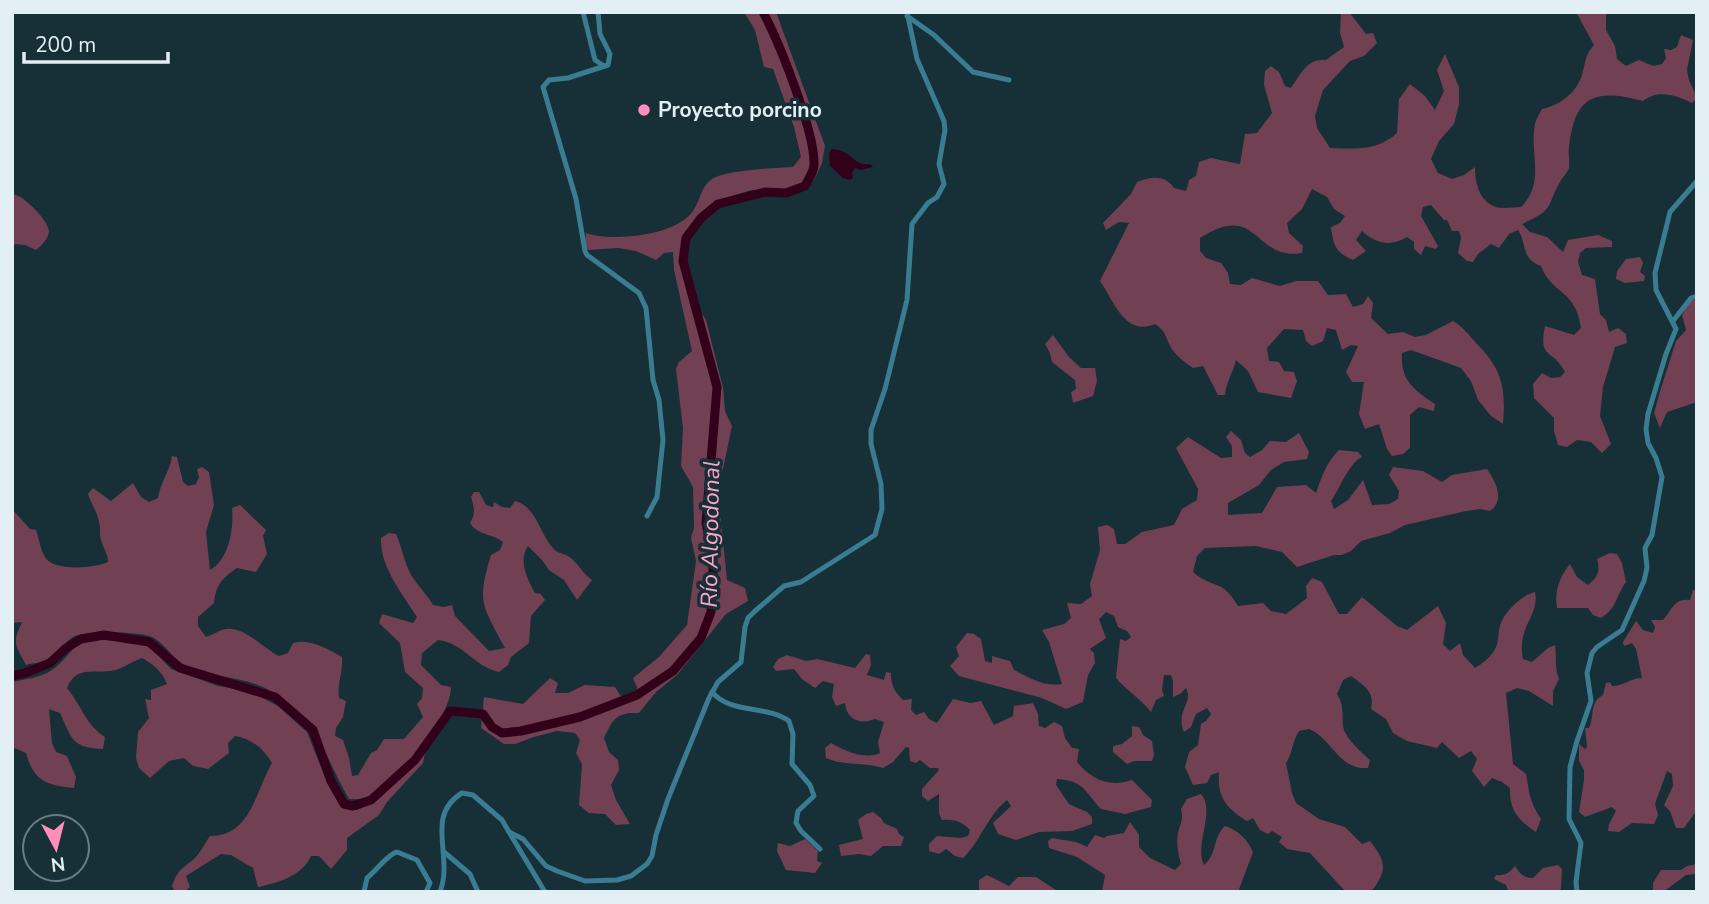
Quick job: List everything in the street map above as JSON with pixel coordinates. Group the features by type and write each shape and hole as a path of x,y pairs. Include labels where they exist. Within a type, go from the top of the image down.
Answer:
{"street":[{"path":"583,12 595,60 606,66"},
{"path":"598,12 600,34 611,59 606,66 562,80 549,80 543,87 576,199 587,256 639,292 646,308 653,380 659,400 663,440 657,497 647,516"},
{"path":"907,14 934,34 973,72 1009,80"},
{"path":"509,832 523,839 547,866 567,876 585,881 617,880 638,872 652,856 668,800 712,692 718,682 741,662 748,618 784,586 801,582 875,535 882,509 881,484 871,444 871,429 885,389 907,300 912,224 928,203 937,197 944,184 939,164 944,121 917,58 907,14"},
{"path":"1577,892 1581,843 1569,819 1570,766 1591,701 1587,673 1592,653 1622,630 1647,568 1645,548 1652,535 1662,477 1648,443 1646,429 1666,354 1676,329 1656,290 1655,273 1670,212 1697,181"},
{"path":"1673,321 1691,298 1697,296"},
{"path":"712,692 724,702 781,716 789,721 793,734 792,764 814,793 813,798 798,811 796,823 820,849"},
{"path":"440,892 445,879 442,839 444,811 447,804 462,793 473,796 502,820 545,892"},
{"path":"365,892 367,878 380,868 392,853 397,852 417,860 430,883 426,892"},
{"path":"444,852 470,874 478,892"}],"shaded area":[{"path":"744,12 776,12 825,146 822,163 814,180 793,189 751,190 723,199 700,217 686,238 682,262 690,295 706,320 723,388 725,411 732,426 718,493 727,580 745,588 748,601 726,614 677,675 656,692 639,713 620,715 610,726 604,738 609,752 618,760 619,770 611,785 630,824 616,825 605,814 589,813 579,805 582,764 576,753 580,740 575,733 557,731 515,744 504,744 481,728 484,697 523,704 550,678 558,683 555,693 568,693 585,685 615,687 622,698 638,690 633,678 659,657 687,625 696,561 691,538 694,528 693,487 681,466 683,428 676,369 679,362 692,351 674,270 673,252 664,253 656,260 636,251 618,248 588,250 585,242 586,233 627,237 673,226 693,211 705,186 712,179 739,172 793,167 801,157 794,127 773,69 764,67 755,30"},
{"path":"1341,12 1349,12 1366,34 1373,33 1377,43 1364,56 1350,61 1323,90 1315,116 1317,128 1330,148 1374,146 1397,133 1399,99 1410,84 1425,96 1435,110 1444,91 1437,70 1445,54 1459,87 1459,104 1454,124 1439,141 1431,159 1438,173 1452,179 1475,167 1477,185 1482,196 1490,204 1502,208 1521,207 1529,198 1535,178 1536,120 1542,109 1562,100 1578,85 1588,54 1594,45 1576,12 1606,12 1606,30 1615,46 1617,59 1626,66 1639,60 1653,66 1662,64 1666,58 1664,49 1677,47 1681,35 1693,40 1687,70 1697,98 1692,103 1661,94 1643,101 1612,96 1591,100 1576,116 1569,147 1569,168 1548,208 1522,224 1530,232 1547,237 1563,252 1568,240 1598,235 1612,241 1612,247 1586,248 1580,253 1578,262 1582,275 1595,279 1600,314 1606,320 1609,332 1618,328 1626,334 1627,343 1615,347 1603,387 1600,416 1611,444 1602,453 1591,442 1577,440 1567,447 1558,445 1554,418 1534,398 1533,384 1542,373 1551,378 1560,377 1565,372 1545,350 1545,326 1574,335 1581,328 1574,306 1551,283 1541,266 1527,255 1518,230 1509,234 1499,248 1491,244 1478,254 1473,262 1467,261 1458,253 1461,238 1459,231 1452,231 1447,220 1431,205 1423,207 1421,216 1438,246 1436,249 1425,246 1421,255 1414,249 1414,242 1407,237 1384,243 1362,231 1356,240 1366,251 1353,260 1339,251 1334,244 1332,233 1331,227 1340,223 1345,216 1334,209 1327,197 1312,189 1302,209 1287,223 1289,233 1303,246 1302,253 1286,253 1274,249 1245,228 1234,225 1219,228 1200,238 1200,251 1206,258 1221,263 1228,273 1230,284 1241,285 1252,278 1280,286 1296,281 1318,281 1328,295 1346,294 1353,307 1363,304 1368,296 1373,303 1371,318 1388,334 1403,332 1415,337 1426,335 1453,321 1466,331 1492,362 1501,380 1503,424 1491,416 1478,400 1471,381 1461,368 1411,350 1402,353 1403,370 1410,383 1435,404 1434,411 1419,407 1410,415 1410,448 1403,454 1392,456 1379,424 1365,429 1359,414 1364,382 1352,382 1346,372 1358,346 1351,345 1342,350 1336,330 1327,328 1323,341 1312,346 1306,341 1303,330 1284,329 1267,348 1269,361 1279,362 1284,371 1294,372 1297,381 1291,398 1258,392 1248,371 1236,360 1225,395 1218,395 1203,366 1193,368 1181,359 1172,349 1163,331 1155,324 1136,326 1128,321 1121,315 1100,281 1129,223 1119,222 1106,230 1103,223 1131,194 1137,182 1152,178 1162,179 1174,188 1186,191 1189,180 1196,176 1199,162 1211,158 1240,164 1245,134 1257,133 1272,113 1264,85 1265,71 1271,66 1279,72 1285,86 1291,88 1309,64 1326,60 1344,47 1340,33"},
{"path":"832,149 843,151 859,163 873,167 861,170 855,168 853,178 843,178 830,166 829,153"},
{"path":"12,194 29,203 48,227 47,237 36,250 15,244 12,248"},
{"path":"1640,257 1643,263 1640,272 1645,276 1644,281 1625,283 1616,279 1617,271 1626,259"},
{"path":"1697,299 1697,402 1667,412 1660,428 1654,413 1661,388 1676,341 1686,330 1682,315 1690,301"},
{"path":"1053,335 1081,368 1095,368 1097,381 1093,396 1073,403 1071,392 1076,389 1075,380 1052,362 1045,344"},
{"path":"1231,431 1241,440 1245,453 1250,457 1270,441 1286,442 1299,433 1309,452 1307,459 1284,462 1271,470 1259,485 1228,503 1228,515 1262,513 1277,487 1306,485 1316,493 1322,475 1339,450 1358,452 1362,457 1349,470 1331,501 1334,509 1348,500 1363,480 1372,505 1389,504 1398,499 1399,491 1389,475 1393,467 1423,471 1442,482 1452,475 1487,469 1498,490 1497,501 1490,511 1466,511 1405,525 1390,533 1361,541 1351,551 1342,555 1297,567 1282,552 1256,546 1205,548 1197,556 1193,572 1222,587 1238,606 1263,603 1271,611 1286,614 1307,598 1306,586 1312,578 1322,582 1339,614 1347,614 1362,597 1397,626 1407,630 1438,606 1446,623 1443,644 1450,651 1460,643 1463,655 1475,668 1493,652 1502,621 1509,610 1524,597 1535,592 1534,608 1523,638 1523,659 1532,662 1555,645 1559,679 1553,691 1553,706 1529,691 1517,688 1506,693 1513,764 1526,774 1532,802 1541,819 1536,832 1516,814 1511,802 1510,788 1492,778 1484,787 1472,771 1477,759 1471,751 1459,758 1442,742 1437,748 1407,741 1393,733 1386,719 1371,709 1370,693 1351,676 1343,680 1337,694 1342,705 1346,734 1370,760 1368,768 1358,767 1342,759 1309,729 1299,731 1286,763 1296,803 1319,819 1345,827 1362,844 1370,841 1380,856 1383,872 1373,890 1364,893 1345,891 1310,853 1287,849 1279,842 1282,837 1272,831 1268,834 1260,830 1253,818 1247,821 1233,811 1221,795 1219,772 1211,775 1207,783 1193,785 1185,767 1189,752 1198,745 1201,724 1211,714 1207,708 1196,714 1191,727 1184,732 1182,718 1188,693 1186,688 1173,697 1171,675 1164,675 1164,696 1156,700 1151,712 1120,683 1116,678 1120,639 1126,641 1131,637 1127,631 1118,627 1114,616 1106,612 1099,619 1106,638 1090,649 1094,653 1095,663 1088,675 1083,702 1066,709 1042,698 959,676 950,666 959,656 956,647 967,633 974,634 981,639 985,661 992,663 992,656 1010,661 1014,670 1031,679 1062,684 1049,642 1042,630 1064,624 1071,618 1067,603 1081,604 1092,596 1090,584 1100,550 1098,527 1107,525 1114,529 1117,544 1125,544 1142,532 1174,525 1182,509 1197,500 1198,489 1176,448 1188,437 1221,458 1232,457 1232,446 1226,437"},
{"path":"172,456 177,457 183,482 188,486 196,484 199,477 197,469 202,467 209,472 214,505 206,532 210,570 222,559 229,543 232,508 240,505 266,530 263,536 267,554 256,572 237,568 227,575 216,591 214,603 198,617 198,626 206,637 226,629 240,631 279,656 288,653 293,643 305,642 318,645 342,657 339,698 346,701 335,736 343,740 352,776 358,775 371,753 377,750 384,739 404,739 423,717 417,704 422,698 423,688 405,672 400,643 379,623 382,614 413,623 417,617 388,569 381,538 389,533 396,534 412,577 433,605 452,605 455,616 489,651 505,648 487,613 483,594 491,555 500,550 503,542 477,530 470,523 474,513 471,497 474,492 479,492 486,505 493,507 494,502 510,508 515,501 522,504 533,515 553,548 571,558 592,580 577,600 564,580 549,570 528,546 524,558 527,575 535,593 541,594 545,600 531,616 529,643 511,657 508,665 499,672 482,665 447,642 438,640 422,653 421,665 441,685 451,687 442,715 421,747 394,777 368,797 349,799 316,732 290,705 258,685 186,666 154,638 127,633 81,634 71,638 47,661 26,665 19,653 16,640 22,622 12,623 12,509 30,529 36,530 43,554 49,562 65,567 102,564 108,562 108,559 100,538 98,518 88,494 93,488 111,501 133,483 141,497 149,502 158,498"},
{"path":"1610,553 1617,554 1622,563 1626,582 1611,610 1601,618 1593,615 1588,608 1557,608 1559,584 1570,564 1577,577 1588,585 1597,574 1597,559"},
{"path":"1693,590 1697,590 1697,810 1684,828 1676,828 1670,811 1664,805 1673,786 1672,774 1667,771 1655,804 1658,815 1654,824 1632,823 1619,832 1608,831 1616,811 1612,807 1585,817 1579,812 1584,770 1579,761 1579,744 1585,749 1587,747 1585,728 1589,728 1594,705 1603,695 1606,683 1610,682 1612,686 1616,686 1642,678 1636,649 1632,643 1624,646 1623,642 1636,621 1643,630 1653,633 1655,627 1651,620 1663,620 1674,605 1690,600"},
{"path":"93,639 140,643 150,647 171,669 218,686 249,691 278,706 307,732 326,780 345,807 356,810 362,808 422,752 425,753 423,763 387,802 379,815 347,838 347,850 331,869 319,856 311,856 296,874 258,887 253,868 231,855 221,854 186,876 190,887 184,892 175,892 172,886 178,873 196,858 210,836 235,829 243,821 272,763 256,745 235,736 228,743 229,753 208,769 193,766 184,758 169,761 150,778 139,768 136,758 138,732 149,718 145,699 151,700 151,690 167,684 157,668 142,658 116,670 81,673 71,681 67,688 88,721 105,737 103,749 79,744 71,736 60,713 49,709 52,743 56,752 67,756 76,777 74,788 43,780 33,770 26,753 12,747 12,682 47,673 78,646"},
{"path":"866,654 870,655 871,665 867,675 884,680 886,672 891,673 897,694 903,700 912,699 911,710 916,715 924,712 929,719 937,723 953,699 971,703 981,701 994,725 1013,716 1014,706 1033,703 1039,726 1045,728 1054,722 1062,726 1065,738 1072,748 1079,749 1077,762 1082,768 1094,777 1108,782 1132,780 1152,800 1151,807 1125,814 1101,809 1079,785 1057,779 1056,785 1069,804 1087,812 1092,817 1092,824 1072,831 1039,832 1016,840 998,834 993,823 1011,806 1007,800 994,813 963,858 946,849 939,854 929,851 929,844 937,836 961,838 968,836 970,830 957,821 942,820 939,813 939,794 928,801 922,796 922,789 938,768 930,768 920,760 916,763 910,761 909,748 906,747 893,762 883,768 826,758 825,748 831,743 862,755 880,753 878,742 884,722 875,719 855,720 848,714 845,703 836,706 832,697 834,684 823,681 815,688 794,669 776,671 773,667 778,659 787,655 806,661 817,659 855,668"},
{"path":"1132,726 1139,727 1143,735 1152,741 1152,761 1134,761 1127,764 1113,752 1113,746 1122,744 1132,736"},
{"path":"1201,794 1206,810 1201,848 1204,865 1225,826 1242,836 1253,852 1238,892 1102,892 1105,875 1077,857 1049,848 1048,841 1052,838 1087,847 1095,835 1104,838 1124,833 1130,822 1139,835 1139,847 1150,858 1175,870 1181,864 1177,841 1182,819 1181,809 1187,799"},
{"path":"873,812 904,837 901,846 883,846 871,856 841,856 839,845 863,839 858,820"},
{"path":"805,839 818,851 817,861 822,863 815,873 786,870 777,851 778,843 790,846"},
{"path":"1697,864 1697,874 1686,875 1663,892 1653,890 1653,883 1661,870 1681,870"},
{"path":"1558,865 1562,869 1561,889 1557,892 1509,892 1506,885 1494,879 1496,875 1507,874 1515,866 1522,875 1533,878 1543,868"},
{"path":"987,875 1009,886 1018,877 1036,877 1059,892 979,892 979,880"}],"waterway":[{"name":"Río Algodonal","path":"12,676 50,663 81,639 104,635 149,642 180,668 275,697 313,730 331,781 344,804 353,806 371,800 415,760 450,711 483,714 492,727 502,733 521,731 580,717 637,695 673,671 701,638 711,612 713,577 713,556 706,523 717,387 683,261 686,238 701,218 718,204 765,192 786,193 805,186 814,166 803,111 787,65 763,12"}],"place":[{"name":"Proyecto porcino","path":"644,110"}]}
